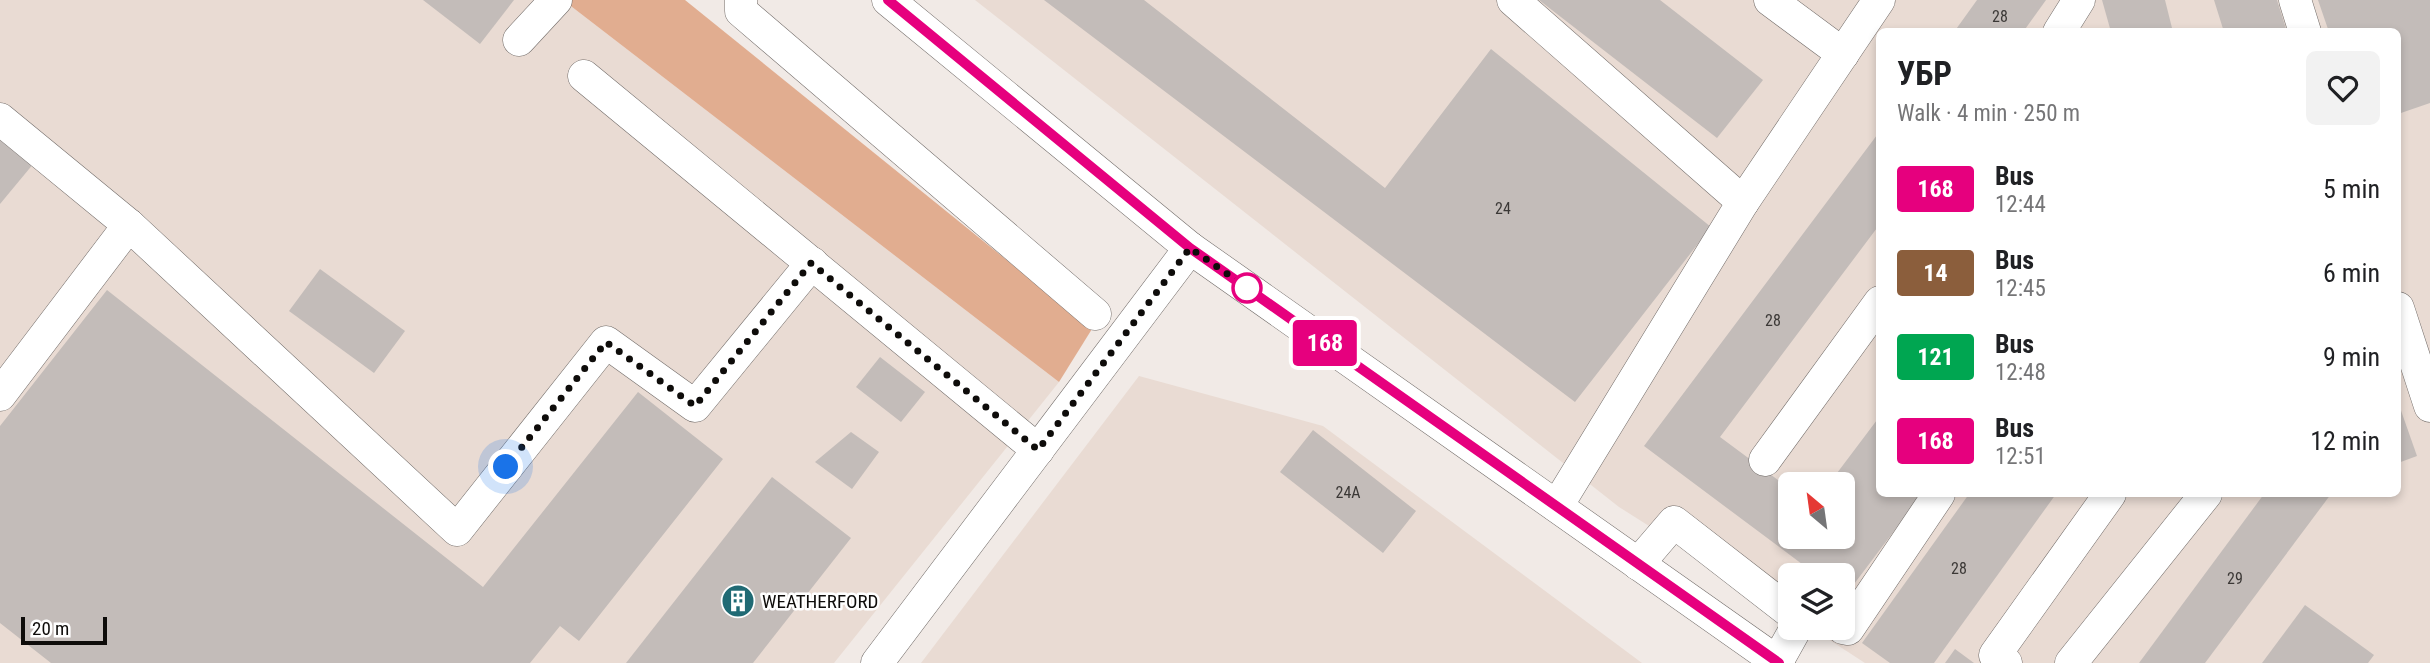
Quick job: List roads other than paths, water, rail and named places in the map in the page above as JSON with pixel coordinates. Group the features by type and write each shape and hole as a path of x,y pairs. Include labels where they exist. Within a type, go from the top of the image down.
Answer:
{"street":[{"path":"519,40 556,0"},
{"path":"741,0 741,12 1095,314"},
{"path":"888,0 1190,248 1778,662 1790,640"},
{"path":"1513,0 1743,202"},
{"path":"1770,0 1843,54"},
{"path":"1557,506 1743,202 1879,0"},
{"path":"2062,28 2079,0"},
{"path":"2295,0 2304,28"},
{"path":"584,76 1038,450"},
{"path":"0,119 129,225 457,530 606,342 695,406 811,263"},
{"path":"0,395 129,225"},
{"path":"877,663 1190,248"},
{"path":"1765,460 1876,307"},
{"path":"2401,317 2430,406"},
{"path":"1855,619 1937,497"},
{"path":"2006,663 1995,655 2108,497"},
{"path":"2071,663 2204,497"},
{"path":"1638,564 1674,522 1778,603"}],"place":[{"name":"WEATHERFORD","path":"738,601"}]}
